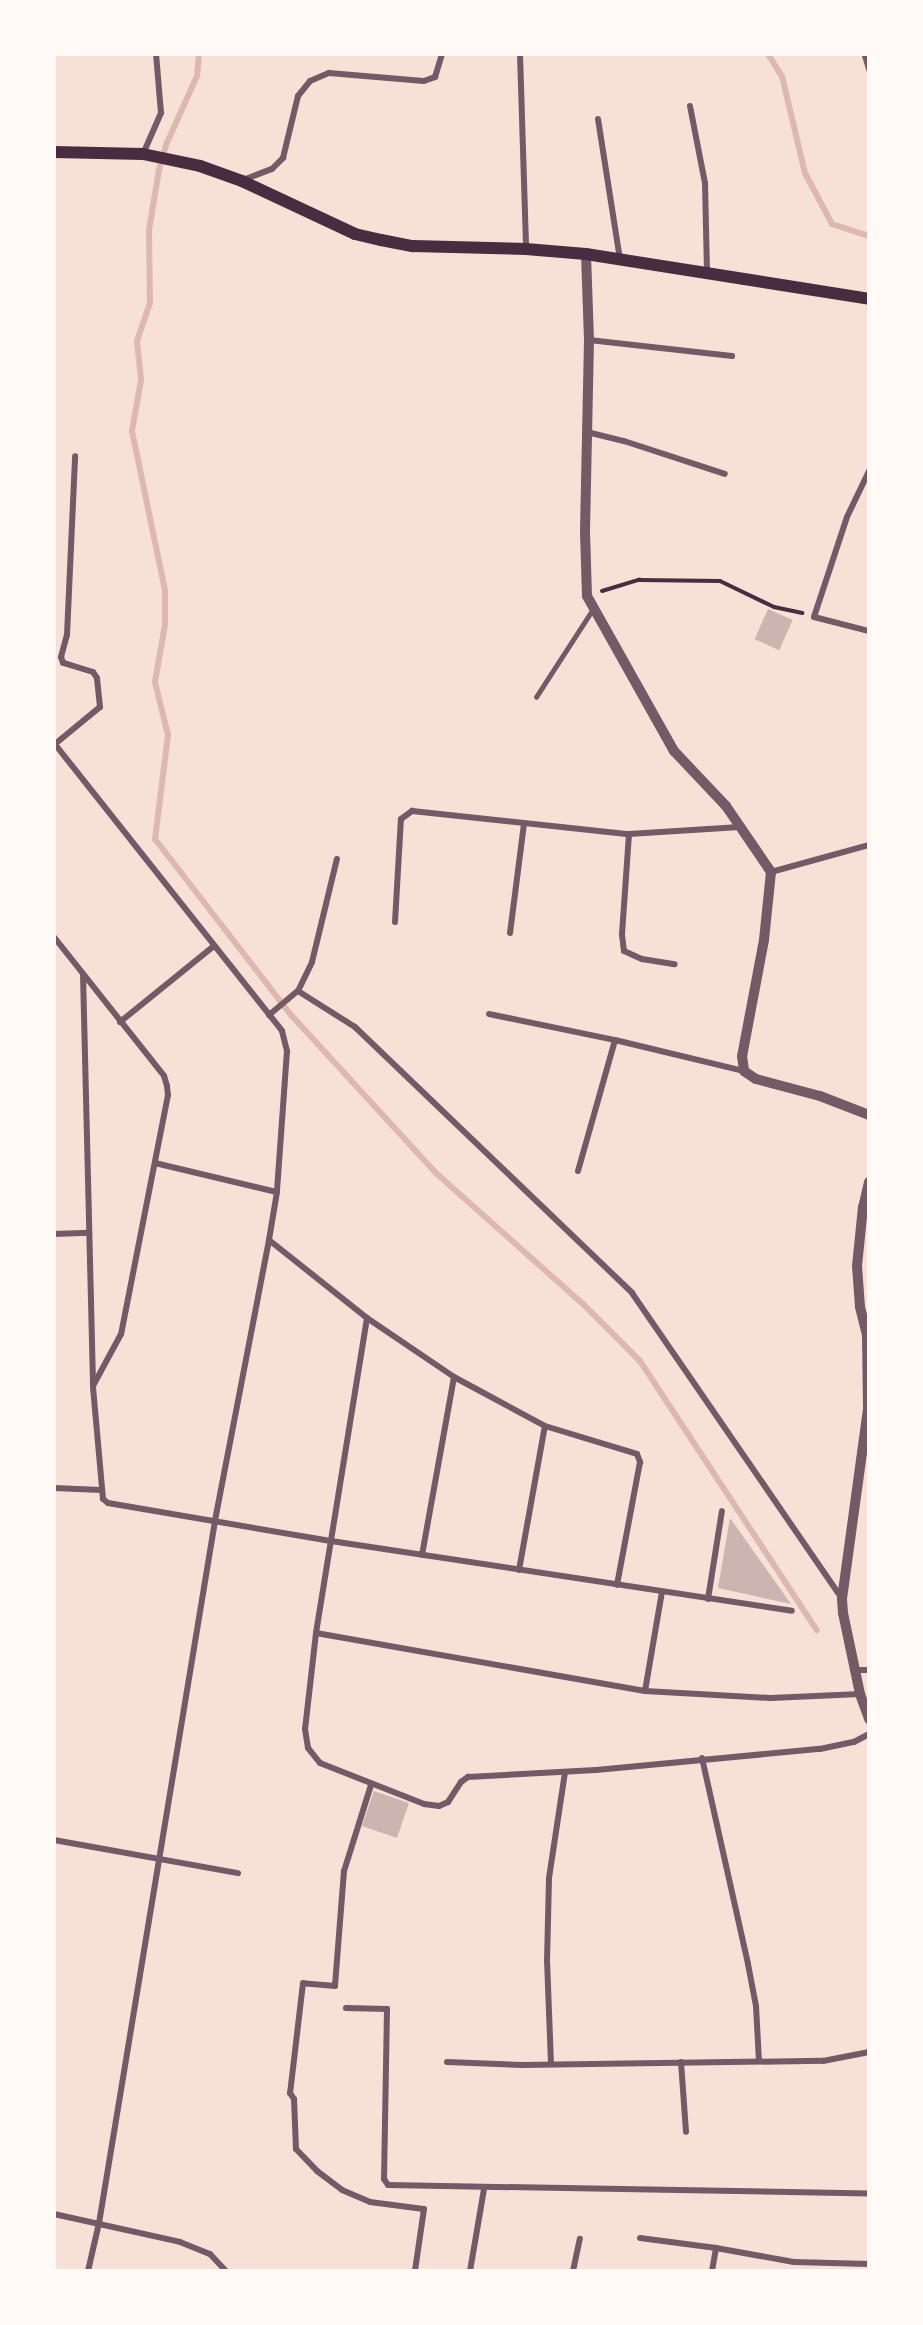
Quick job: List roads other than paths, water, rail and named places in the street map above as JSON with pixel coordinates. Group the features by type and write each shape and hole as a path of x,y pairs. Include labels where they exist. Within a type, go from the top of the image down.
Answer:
{"main road":[{"path":"54,152 143,154 172,160 242,181 355,234 413,246 526,249 586,254 869,299"}],"street":[{"path":"143,154 161,113 156,54"},
{"path":"242,181 272,169 283,158 298,96 310,81 329,73 424,81 435,77 442,54"},
{"path":"520,54 526,249"},
{"path":"690,106 705,183 706,272"},
{"path":"598,119 620,259"},
{"path":"586,254 589,340 585,532 587,596 674,751 688,768 707,784 741,827 771,872 764,940 742,1056 744,1071"},
{"path":"589,340 732,356"},
{"path":"587,432 624,441 725,474"},
{"path":"75,456 67,635 61,657 63,663 93,672 97,678 101,702 97,711 54,743 282,1031 287,1051 277,1192 215,1521 99,2223 88,2271"},
{"path":"869,471 847,517 814,617 869,631"},
{"path":"395,922 401,819 412,811 629,834 741,827"},
{"path":"510,933 524,823"},
{"path":"629,834 622,935 624,951 642,959 675,964"},
{"path":"771,872 869,845"},
{"path":"269,1015 298,991 312,962 337,860"},
{"path":"54,936 164,1076 168,1095 121,1334 93,1387"},
{"path":"120,1022 214,946"},
{"path":"83,974 93,1387 102,1499 108,1503 331,1541 792,1611"},
{"path":"298,991 355,1027 632,1293 842,1599"},
{"path":"489,1014 615,1040 744,1071 756,1079 820,1096 869,1115"},
{"path":"578,1171 615,1040"},
{"path":"155,1163 277,1192"},
{"path":"869,1182 863,1207 857,1266 865,1307 868,1409 842,1599 860,1694 869,1719"},
{"path":"54,1234 88,1233"},
{"path":"269,1240 367,1318 454,1377 545,1426 637,1454 640,1462 617,1585"},
{"path":"367,1318 316,1633 305,1729 308,1748 320,1763 371,1785 424,1804 439,1806 448,1802 461,1782 468,1777 565,1772 820,1749 854,1742 869,1734"},
{"path":"422,1555 454,1377"},
{"path":"519,1570 545,1426"},
{"path":"54,1488 101,1490"},
{"path":"708,1599 722,1511"},
{"path":"645,1691 662,1592"},
{"path":"316,1633 645,1691 771,1698 860,1694"},
{"path":"855,1670 869,1670"},
{"path":"702,1758 756,2006 759,2061"},
{"path":"551,2064 547,1961 549,1878 565,1772"},
{"path":"371,1785 344,1871 335,1986 303,1983 290,2093 294,2099 296,2149 317,2171 342,2190 370,2202 424,2209 415,2271"},
{"path":"54,1840 238,1873"},
{"path":"346,2008 387,2009 385,2183 393,2187 869,2193"},
{"path":"447,2062 551,2064 823,2061 869,2052"},
{"path":"681,2062 686,2132"},
{"path":"471,2271 484,2189"},
{"path":"54,2214 194,2247 210,2254 226,2271"},
{"path":"640,2238 716,2248 794,2262 869,2264"},
{"path":"573,2271 580,2239"},
{"path":"712,2271 716,2248"}],"lane":[{"path":"864,54 869,70"},
{"path":"536,698 594,608"}],"waterway":[{"path":"199,54 197,76 166,145 159,170 149,230 150,303 137,341 141,380 132,431 165,591 165,625 155,682 168,735 155,839 292,1016 437,1174 583,1304 640,1361 817,1630"},
{"path":"768,54 782,76 805,173 832,224 869,236"}]}
